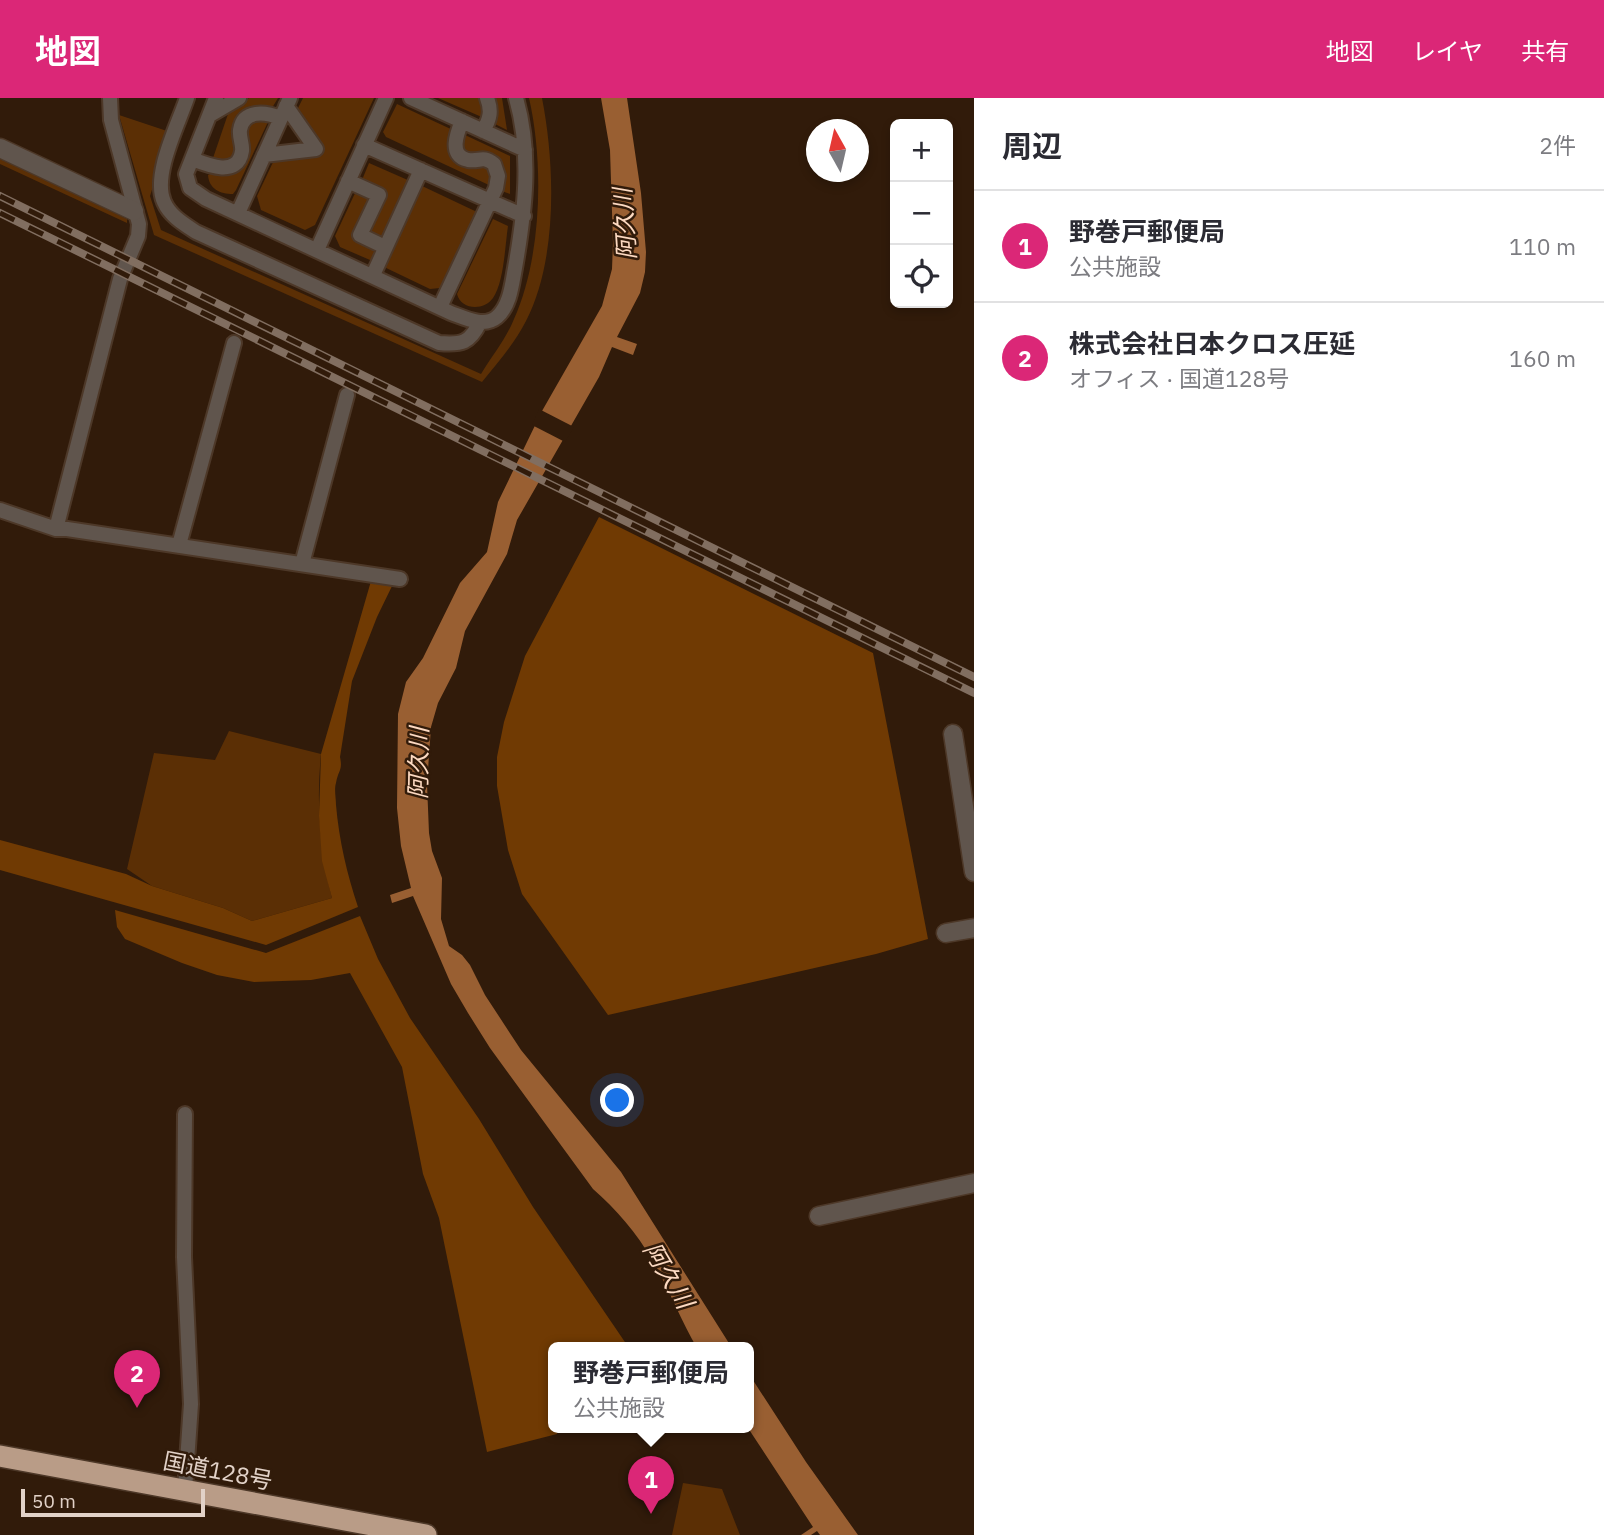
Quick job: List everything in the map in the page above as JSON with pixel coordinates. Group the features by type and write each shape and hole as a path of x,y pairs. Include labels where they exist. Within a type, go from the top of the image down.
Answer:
{"highway":[{"name":"国道128号","path":"0,1456 185,1490 350,1528 426,1535"}],"street":[{"path":"0,148 134,211"},
{"path":"953,734 969,809 974,873"},
{"path":"946,933 974,928"},
{"path":"819,1216 974,1183"}],"lane":[{"path":"56,529 120,279 138,236 139,224 111,120 110,98"},
{"path":"187,98 160,182 164,202 175,218 196,232 439,343 464,342 474,334 480,322"},
{"path":"216,98 186,174 190,188 206,199 440,307 480,322 496,318 506,306 524,216 524,150 521,114 516,98"},
{"path":"209,115 239,98"},
{"path":"317,250 386,98"},
{"path":"412,98 524,150"},
{"path":"484,131 491,108 487,98"},
{"path":"192,159 211,167 226,168 235,163 242,152 240,126 247,118 257,113 285,108"},
{"path":"264,155 316,149 285,108"},
{"path":"238,213 285,108"},
{"path":"440,307 496,188 498,176 495,164 486,158 466,160 458,154 454,144 462,121"},
{"path":"364,145 524,216"},
{"path":"373,275 421,170"},
{"path":"348,181 379,195 360,235 386,247"},
{"path":"179,545 234,343"},
{"path":"302,564 347,395"},
{"path":"0,510 56,529 400,579"},
{"path":"185,1114 184,1257 191,1404 185,1490"}],"shaded area":[{"path":"249,98 278,98 272,108 260,106 248,110 231,162 212,161 229,111"},
{"path":"303,98 374,98 315,225 305,230 261,210 257,196 275,158 323,151 296,112"},
{"path":"438,98 480,98 484,118"},
{"path":"493,98 502,98 507,130 493,123"},
{"path":"529,98 542,98 546,124 551,181 549,241 544,269 526,321 482,382 154,235 119,115 170,132 150,196 161,230 481,374 511,326 523,294 535,239 538,210 537,151"},
{"path":"397,104 455,131 451,144 492,165 491,186 386,137 383,132"},
{"path":"258,116 268,122 236,190 233,194 216,190 210,184 208,175 232,173 246,125"},
{"path":"465,135 510,156 510,194 499,190 500,170 466,157 458,138"},
{"path":"0,158 127,219 127,223 0,164"},
{"path":"369,163 410,181 383,240 368,233 384,193 362,180"},
{"path":"420,185 477,212 440,288 430,289 382,266"},
{"path":"356,191 372,198 354,237 378,249 375,259 370,260 340,247 335,236"},
{"path":"493,219 508,226 500,283 489,302 479,307 468,306 457,294"},
{"path":"599,517 873,653 928,939 876,954 608,1015 522,894 508,850 497,786 497,757 504,722 525,656"},
{"path":"371,581 393,584 352,681 340,757 341,768 335,788 341,844 358,907 266,945 0,870 0,840 126,874 152,886 223,908 252,921 332,898 322,861 319,816 321,754"},
{"path":"229,731 321,754 320,826 332,898 252,921 223,908 152,886 127,869 154,753 215,760"},
{"path":"115,910 266,953 360,916 378,959 410,1018 625,1342 548,1342 548,1433 557,1434 487,1452 439,1218 423,1174 402,1067 350,973 311,980 254,982 217,975 125,939 117,927"},
{"path":"683,1483 722,1489 740,1535 672,1535"}],"water":[{"name":"阿久川","path":"601,98 627,98 641,193 646,252 640,293 617,337 637,344 633,355 612,347 599,377 517,520 507,554 465,631 456,668 438,703 431,727 427,784 429,833 432,851 442,878 441,919 449,946 470,965 485,995 521,1050 621,1172 728,1342 694,1342 640,1240 618,1213 593,1189 490,1048 451,984 413,896 392,903 390,895 411,888 401,846 397,808 398,714 406,682 423,658 460,583 487,552 498,502 542,411 602,306 612,269 610,150"},
{"path":"754,1382 858,1535 820,1535 817,1531 811,1535 801,1535 813,1527 751,1433 754,1433"}],"pier":[{"path":"539,409 574,427 565,442 532,425"}],"railway":[{"path":"0,196 974,677"},
{"path":"0,213 974,693"}],"place":[{"name":"株式会社日本クロス圧延","path":"137,1408"},
{"name":"野巻戸郵便局","path":"651,1514"}]}
